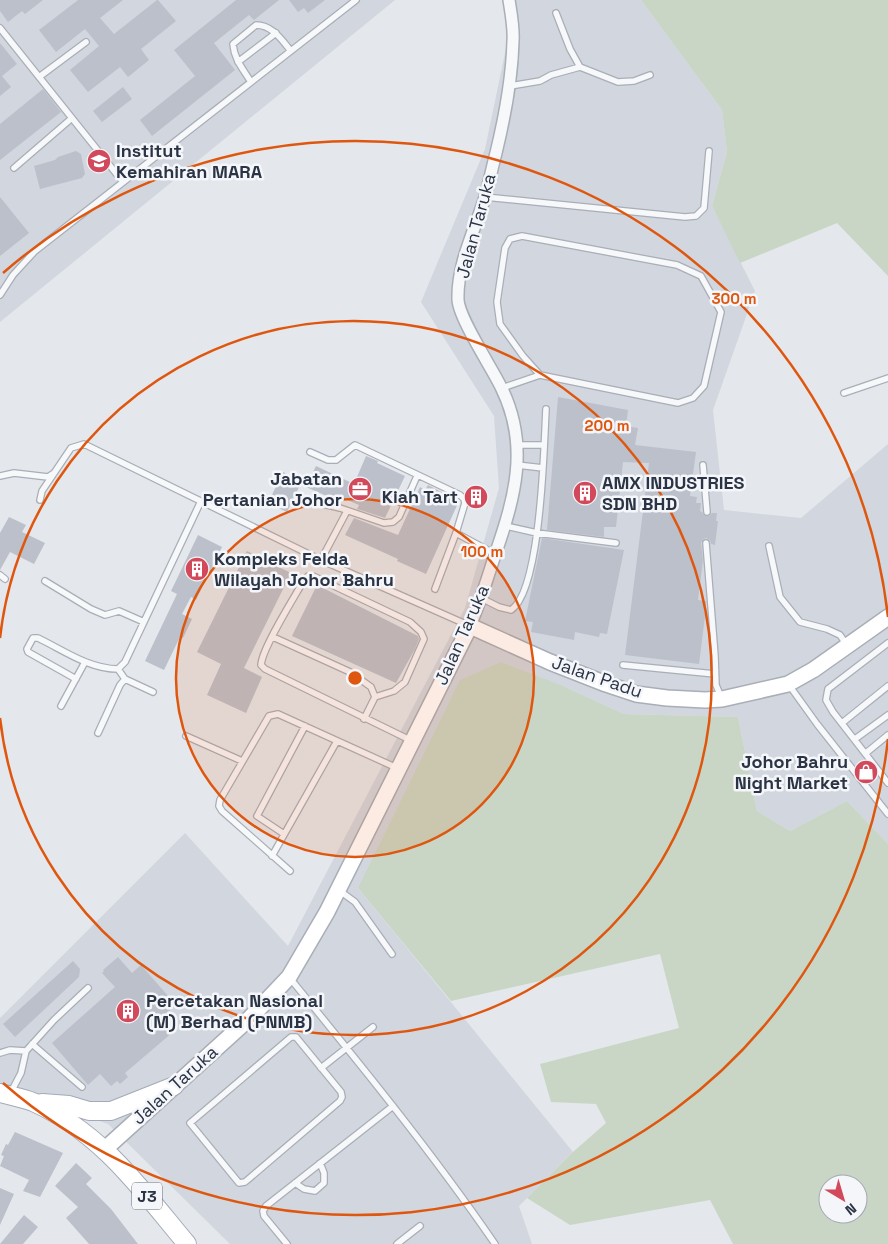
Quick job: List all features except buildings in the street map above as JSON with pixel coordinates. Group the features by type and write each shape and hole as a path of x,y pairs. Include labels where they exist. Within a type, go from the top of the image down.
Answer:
{"main road":[{"path":"32,1102 69,1105 95,1111 111,1111 174,1086"},
{"name":"J3","path":"5,1094 32,1102 85,1132 124,1169 187,1244"}],"street":[{"name":"Jalan Taruka","path":"105,1149 251,1016 289,977 327,912 470,626 481,598 506,526 517,465 518,445 517,433 502,388 465,321 458,301 460,276 485,197 510,86 514,39 509,0"},
{"name":"Jalan Padu","path":"470,626 550,662 636,694 667,698 722,699 788,684 813,670 888,617"}],"lane":[{"path":"0,295 13,276 35,251 356,0"},
{"path":"556,13 570,48 580,66 618,82 634,81 650,74"},
{"path":"251,82 238,62 233,44 256,25 265,25 276,33 291,51"},
{"path":"0,28 123,182"},
{"path":"238,62 276,33"},
{"path":"39,77 86,42"},
{"path":"510,86 540,81 551,75 580,66"},
{"path":"14,168 72,118"},
{"path":"485,197 685,217 696,216 704,208 709,150"},
{"path":"502,388 540,375 678,402 693,398 704,386 720,312 700,276 677,265 522,236 510,239 504,248 497,302 500,324 523,356 540,375"},
{"path":"844,393 888,378"},
{"path":"481,598 499,607 511,610 516,606 525,587 540,512 546,409"},
{"path":"40,500 42,491 71,448 84,444 321,560 470,626"},
{"path":"310,452 328,460 336,460 354,445 464,499 465,503 456,533 435,589"},
{"path":"518,445 544,445"},
{"path":"704,464 707,512"},
{"path":"517,465 542,468"},
{"path":"0,476 14,474 48,477 55,472"},
{"path":"306,500 347,510 384,522 394,522 399,517 417,476"},
{"path":"76,679 29,654 27,649 33,638 38,638 85,662 104,669 118,669 125,662 201,501"},
{"path":"321,560 347,510"},
{"path":"506,526 616,543"},
{"path":"456,533 495,554"},
{"path":"706,544 716,685 722,699"},
{"path":"769,546 780,598 800,622 827,629 840,635 848,646"},
{"path":"364,719 375,697 394,691 405,682 424,639 421,632 410,622 313,576 308,576 273,637 261,665 265,669 364,719 412,741"},
{"path":"45,582 98,612 106,615 119,612 144,622"},
{"path":"273,637 350,672 371,687 375,697"},
{"path":"888,643 828,689 826,700 842,723 886,775 888,783"},
{"path":"61,706 85,662"},
{"path":"623,665 715,674"},
{"path":"118,669 125,679 153,692"},
{"path":"98,733 120,685 125,679"},
{"path":"788,684 888,814"},
{"path":"842,723 888,686"},
{"path":"290,871 222,811 219,806 220,800 267,718 272,714 278,714 398,768"},
{"path":"855,739 888,715"},
{"path":"284,834 257,816 305,726"},
{"path":"866,753 888,735"},
{"path":"186,736 242,761"},
{"path":"272,856 337,741"},
{"path":"338,889 354,902 392,954"},
{"path":"289,977 462,1195 495,1244"},
{"path":"5,1094 21,1073 26,1051 54,1020 88,988"},
{"path":"321,1068 373,1027"},
{"path":"291,1037 296,1037 321,1068 341,1092 342,1097 340,1101 242,1184 190,1123 291,1037"},
{"path":"32,1044 82,1087"},
{"path":"0,1053 10,1050 26,1051"},
{"path":"287,1244 264,1216 263,1211 266,1206 393,1106"},
{"path":"295,1183 304,1189 315,1191 324,1183 324,1173 320,1163"},
{"path":"397,1244 420,1226"}],"shaded area":[{"name":"Institut Kemahiran MARA","path":"0,0 395,0 0,322"},
{"path":"516,0 641,0 722,110 727,152 712,206 755,291 713,410 724,510 801,518 888,444 888,844 847,801 790,831 757,811 738,717 624,714 563,686 358,888 573,1152 519,1206 532,1244 230,1244 108,1124 0,1085 0,1018 185,833 288,946 465,608 499,488 494,416 421,302 485,149"}],"green space":[{"path":"641,0 888,0 888,276 837,223 740,263 712,206 727,152 722,110"},
{"path":"501,662 563,686 624,714 738,717 757,811 790,831 847,801 888,844 888,1244 733,1244 710,1200 570,1225 527,1198 573,1152 606,1123 596,1104 551,1102 540,1064 679,1028 660,954 451,1001 358,888 460,680"}],"place":[{"name":"Institut Kemahiran MARA","path":"99,161"},
{"name":"Jabatan Pertanian Johor","path":"360,489"},
{"name":"AMX INDUSTRIES SDN BHD","path":"585,493"},
{"name":"Kiah Tart","path":"476,497"},
{"name":"Kompleks Felda Wilayah Johor Bahru","path":"197,569"},
{"name":"Johor Bahru Night Market","path":"866,772"},
{"name":"Percetakan Nasional (M) Berhad (PNMB)","path":"128,1011"}]}
